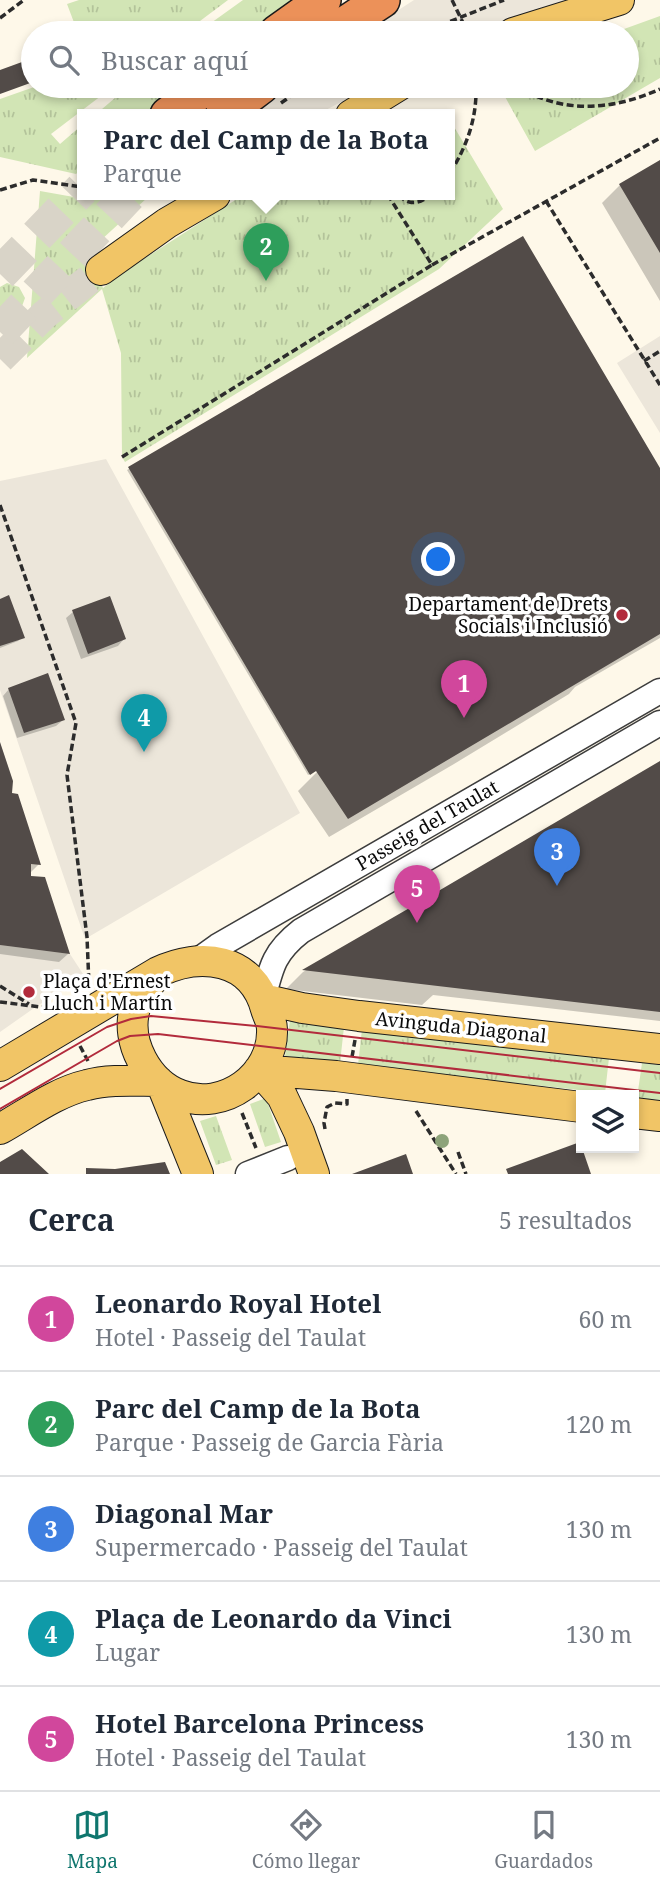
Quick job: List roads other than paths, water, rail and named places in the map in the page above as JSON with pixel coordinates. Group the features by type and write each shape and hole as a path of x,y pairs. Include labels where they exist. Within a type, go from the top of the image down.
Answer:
{"highway":[{"path":"294,21 323,0"},
{"path":"350,21 382,0"},
{"path":"176,109 191,98"},
{"path":"238,109 266,98"}],"main road":[{"path":"552,21 619,0"},
{"path":"361,109 379,98"},
{"path":"101,270 167,223 206,200"},
{"path":"0,1066 158,972 186,962 217,961 236,968 250,979 263,999 272,1027 267,1056 252,1079 234,1092 207,1100 192,1099 178,1095 160,1083 145,1066 132,1029 139,998 158,972"},
{"name":"Avinguda Diagonal","path":"263,999 359,1016 660,1049"},
{"path":"259,1070 345,1077 576,1106"},
{"path":"259,1070 282,1096 304,1142 314,1174"},
{"path":"304,1142 306,1102 313,1089 345,1077"},
{"path":"0,1129 54,1098 86,1085 160,1083"},
{"path":"160,1083 198,1174"},
{"path":"639,1114 660,1116"}],"street":[{"name":"Passeig del Taulat","path":"197,961 228,940 660,691"},
{"name":"Passeig del Taulat","path":"263,999 271,968 278,954 288,941 301,931 660,723"},
{"path":"250,1167 304,1142"}],"tunnel":[{"path":"0,274 77,194"},
{"path":"0,332 124,200"},
{"path":"0,359 44,315 101,270"}],"tram line":[{"path":"0,1089 107,1027 151,1016 660,1073"},
{"path":"0,1109 117,1041 130,1036 158,1034 660,1093"}],"place":[{"name":"Parc del Camp de la Bota","path":"266,281"},
{"name":"Departament de Drets Socials i Inclusió","path":"622,615"},
{"name":"Leonardo Royal Hotel","path":"464,718"},
{"name":"Plaça de Leonardo da Vinci","path":"144,752"},
{"name":"Diagonal Mar","path":"557,886"},
{"name":"Hotel Barcelona Princess","path":"417,923"},
{"name":"Plaça d'Ernest Lluch i Martín","path":"29,992"}]}
